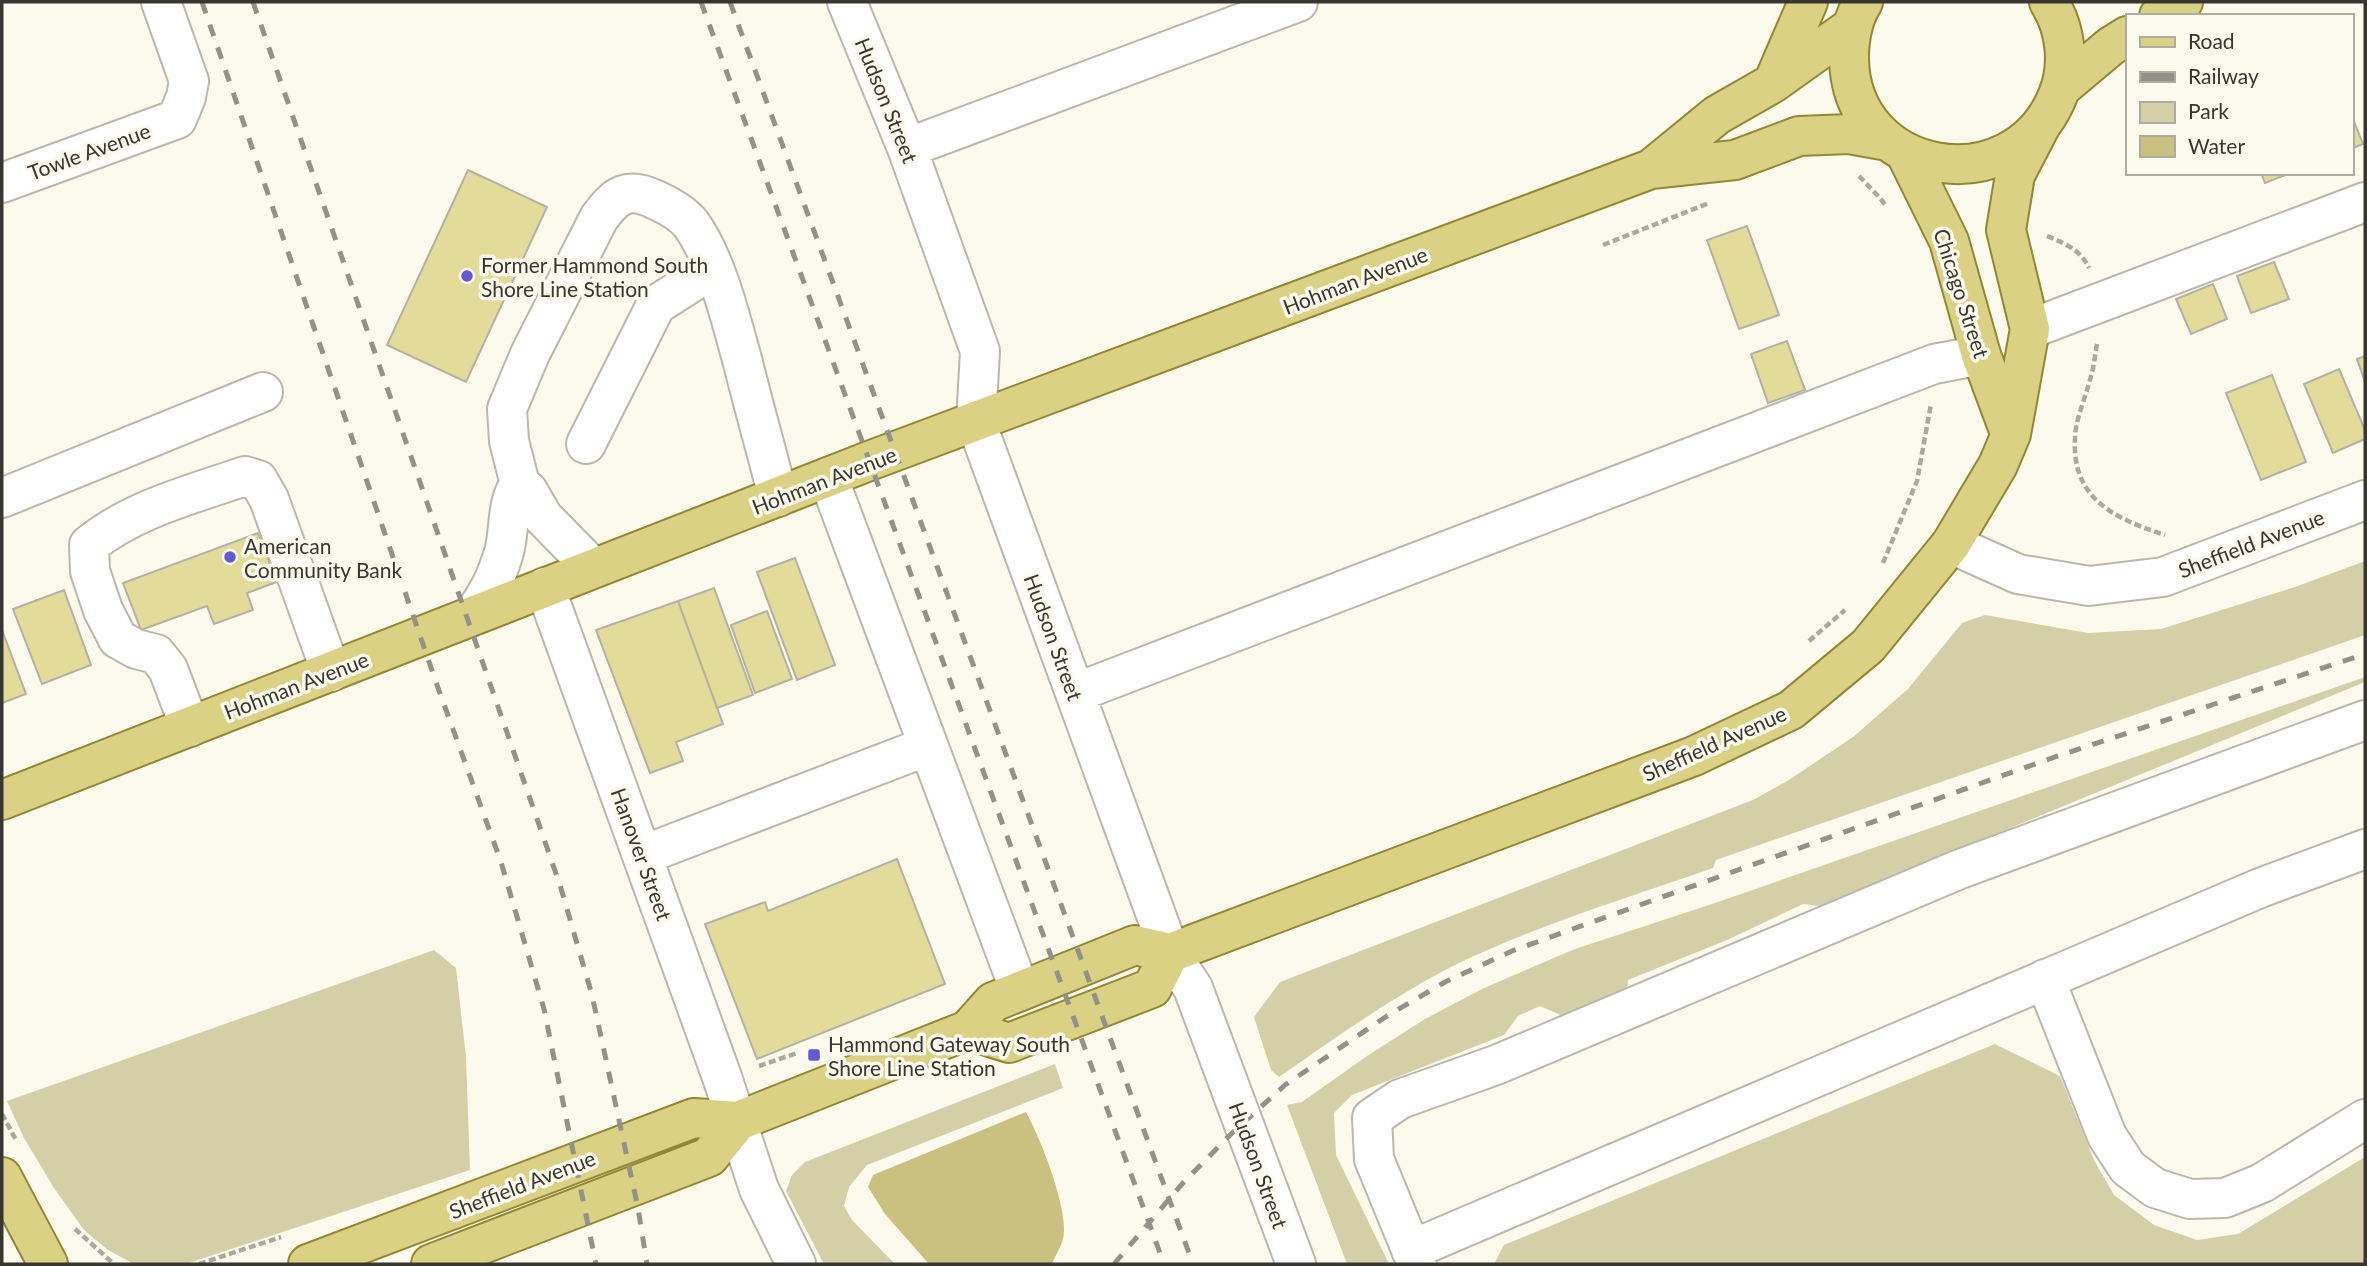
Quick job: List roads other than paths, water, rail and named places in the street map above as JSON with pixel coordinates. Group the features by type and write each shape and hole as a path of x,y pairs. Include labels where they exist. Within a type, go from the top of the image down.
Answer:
{"main road":[{"path":"1773,83 1808,2"},
{"path":"2049,2 2060,24 2064,46 2061,88"},
{"path":"2162,14 2183,2"},
{"name":"Hohman Avenue","path":"1651,169 1717,115 1773,83 1858,14"},
{"name":"Chicago Street","path":"1858,14 1849,58 1853,89 1867,118 1897,147 1949,241 1981,355 2011,435"},
{"path":"2061,88 2126,37"},
{"name":"Chicago Street","path":"1951,544 1998,465 2011,435 2030,329 2006,230 2015,175 2061,88"},
{"name":"Hohman Avenue","path":"2,800 828,477 1651,169 1735,160 1799,136 1849,135 1897,147 1947,166 1968,165 1989,161 2009,152 2026,141 2041,125"},
{"name":"Sheffield Avenue","path":"309,1264 694,1118 737,1121 968,1030 993,1002 1135,945 1170,953 1694,756 1791,710 1868,646 1951,544"},
{"path":"968,1030 1009,1043 1152,988 1170,953"},
{"name":"Sheffield Avenue","path":"431,1264 709,1157 737,1121"},
{"path":"2,1177 48,1264"}],"street":[{"name":"Towle Avenue","path":"2,183 177,119 189,81 161,2"},
{"name":"Hudson Street","path":"847,2 907,148 980,351 976,422 1170,953 1193,988 1296,1264"},
{"path":"907,148 1298,2"},
{"path":"593,568 543,517 528,491 520,484 509,441 507,408 530,354 599,218 624,180 668,206 690,223 714,268 733,326 778,497"},
{"path":"2030,329 2365,202"},
{"path":"586,444 656,305 714,268"},
{"path":"1075,693 1934,364 1981,355"},
{"path":"2,498 263,392"},
{"path":"190,727 168,668 156,654 136,649 118,639 103,610 90,571 89,545 107,530 162,504 245,475 258,480 269,499 331,672"},
{"path":"828,477 1020,991"},
{"path":"473,615 492,588 505,549 514,492 520,484"},
{"name":"Sheffield Avenue","path":"1951,544 2018,574 2089,586 2163,577 2365,500"},
{"name":"Hanover Street","path":"545,587 643,855 759,1189 796,1264"},
{"path":"2365,720 1960,869 1496,1065 1400,1099 1372,1118 1374,1159 1414,1257 2045,979 2260,888 2365,849"},
{"path":"643,855 928,746"},
{"path":"2045,979 2107,1136 2128,1168 2155,1188 2190,1199 2225,1198 2262,1183 2365,1119"}],"water":[{"path":"1026,1112 1046,1156 1062,1211 1063,1239 1052,1264 929,1264 885,1214 868,1187 873,1175"}],"railway":[{"path":"202,2 437,685 501,862 544,1009 596,1264"},
{"path":"253,2 560,885 592,995 638,1208 647,1264"},
{"path":"701,2 1164,1264"},
{"path":"730,2 1193,1264"},
{"path":"1114,1264 1182,1184 1285,1085 1387,1016 1445,982 1512,951 2049,759 2365,654"}],"place":[{"name":"Former Hammond South Shore Line Station","path":"467,276"},
{"name":"American Community Bank","path":"230,557"},
{"name":"Hammond Gateway South Shore Line Station","path":"814,1055"}]}
